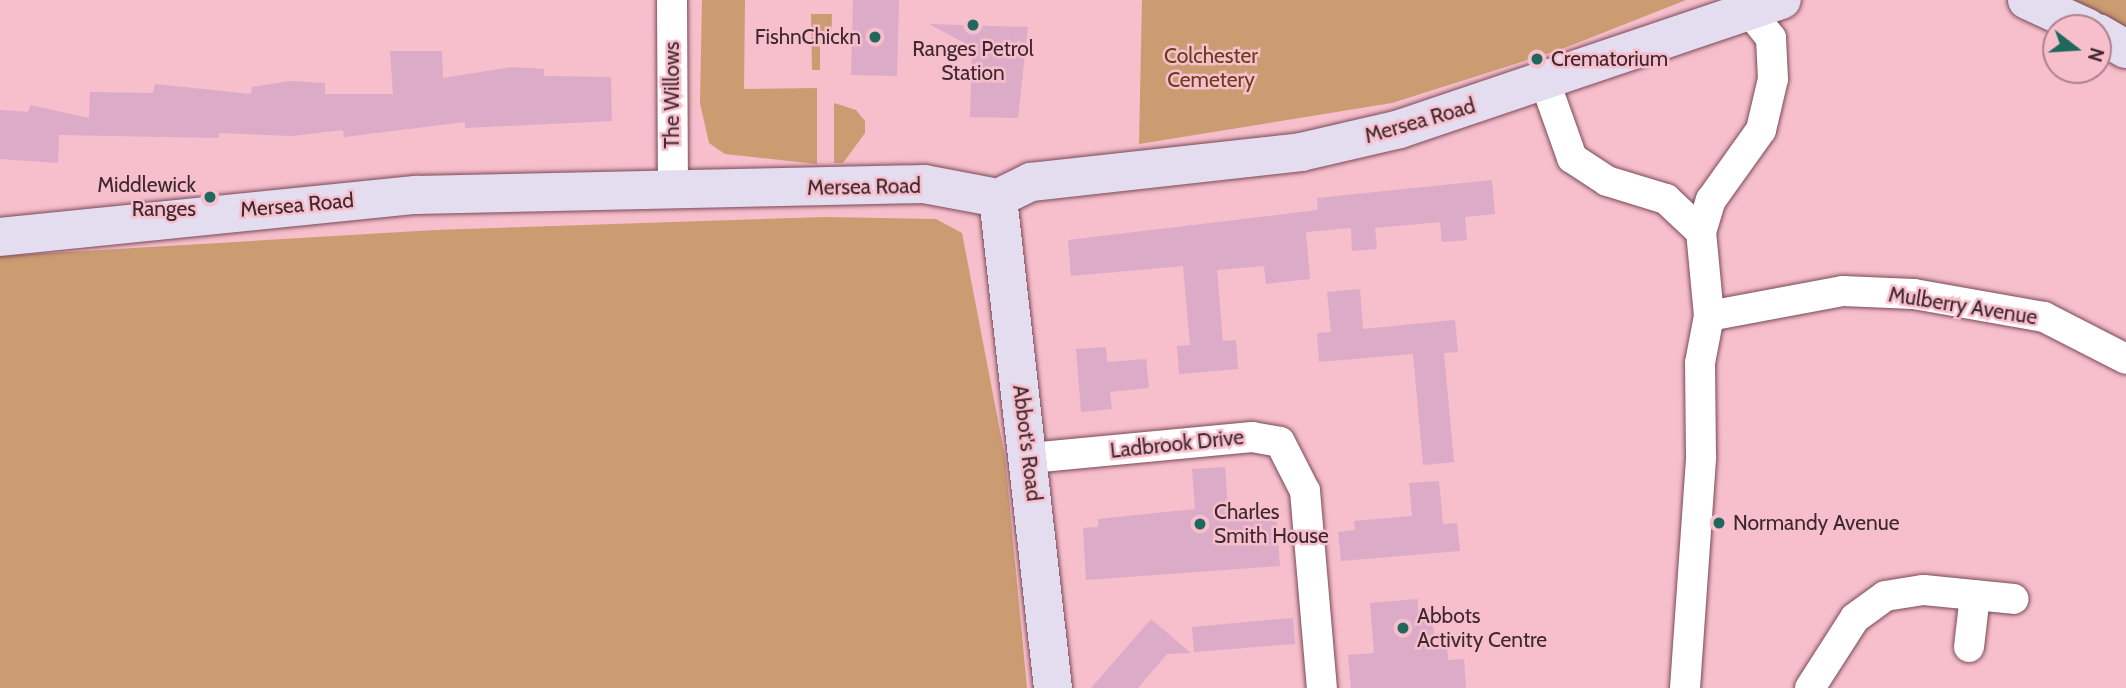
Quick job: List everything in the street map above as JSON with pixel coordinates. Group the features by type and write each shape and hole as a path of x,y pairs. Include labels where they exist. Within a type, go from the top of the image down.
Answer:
{"main road":[{"path":"2027,0 2058,14"},
{"name":"Mersea Road","path":"0,237 416,195 924,184 998,198 1031,181 1301,152 1439,118 1764,4"},
{"name":"Abbot's Road","path":"998,198 1030,458 1053,688"}],"street":[{"name":"The Willows","path":"672,0 673,190"},
{"path":"1685,688 1701,457 1700,363 1709,317 1701,232 1711,200 1761,131 1773,79 1771,38 1764,4"},
{"path":"1545,82 1572,158 1607,181 1666,199 1701,232"},
{"name":"Mulberry Avenue","path":"1709,317 1843,291 1914,294 2044,317 2126,359"},
{"name":"Ladbrook Drive","path":"1030,458 1252,436 1280,442 1305,491 1322,688"},
{"path":"1810,688 1855,618 1885,596 1924,590 2014,599"},
{"path":"1969,647 1975,595"}],"green space":[{"path":"702,0 745,0 744,89 817,88 817,164 725,154 709,143 700,103"},
{"name":"Colchester Cemetery","path":"1142,0 1686,0 1562,49 1392,103 1139,144"},
{"path":"2061,0 2126,0 2126,37 2112,29 2112,14 2086,14"},
{"path":"811,14 832,14 831,45 820,45 820,70 812,70"},
{"path":"834,103 856,110 865,121 865,133 843,163 834,163"},
{"path":"825,217 936,219 962,233 1005,457 1027,688 0,688 0,256 435,230"}],"building":[{"path":"853,0 899,0 897,76 851,75"},
{"name":"Ranges Petrol Station","path":"929,24 1028,27 1018,118 970,117 972,47"},
{"path":"390,51 442,51 443,78 511,67 544,69 544,76 611,77 612,121 465,128 465,122 344,137 343,130 291,136 219,133 219,138 59,135 58,163 0,159 0,110 28,112 30,105 89,118 90,92 153,93 155,84 251,94 252,87 290,81 325,83 325,94 393,94"},
{"path":"1492,180 1495,214 1465,217 1467,240 1442,242 1440,222 1375,228 1377,249 1352,251 1351,228 1306,232 1310,279 1266,284 1264,266 1217,270 1223,341 1236,340 1238,369 1179,374 1177,346 1190,345 1183,266 1071,276 1068,240 1318,210 1317,198"},
{"path":"1360,289 1363,329 1455,320 1458,352 1444,353 1454,462 1423,465 1413,354 1319,362 1317,333 1331,332 1327,292"},
{"path":"1106,347 1107,362 1146,359 1149,388 1110,392 1112,409 1081,412 1076,349"},
{"name":"Charles Smith House","path":"1225,467 1228,509 1262,506 1263,516 1276,515 1280,566 1086,580 1083,528 1098,527 1098,519 1195,509 1192,469"},
{"path":"1439,481 1443,524 1457,523 1460,551 1341,561 1338,532 1355,530 1354,521 1412,516 1409,483"},
{"name":"Abbots Activity Centre","path":"1418,599 1418,610 1432,609 1435,648 1447,646 1448,660 1464,659 1466,688 1351,688 1348,655 1374,653 1370,603"},
{"path":"1293,618 1295,644 1194,652 1192,627"},
{"path":"1151,619 1191,653 1167,654 1138,688 1091,688"}],"place":[{"name":"Ranges Petrol Station","path":"973,25"},
{"name":"FishnChickn","path":"875,37"},
{"name":"Crematorium","path":"1537,59"},
{"name":"Middlewick Ranges","path":"210,197"},
{"name":"Normandy Avenue","path":"1719,523"},
{"name":"Charles Smith House","path":"1200,524"},
{"name":"Abbots Activity Centre","path":"1403,628"}]}
